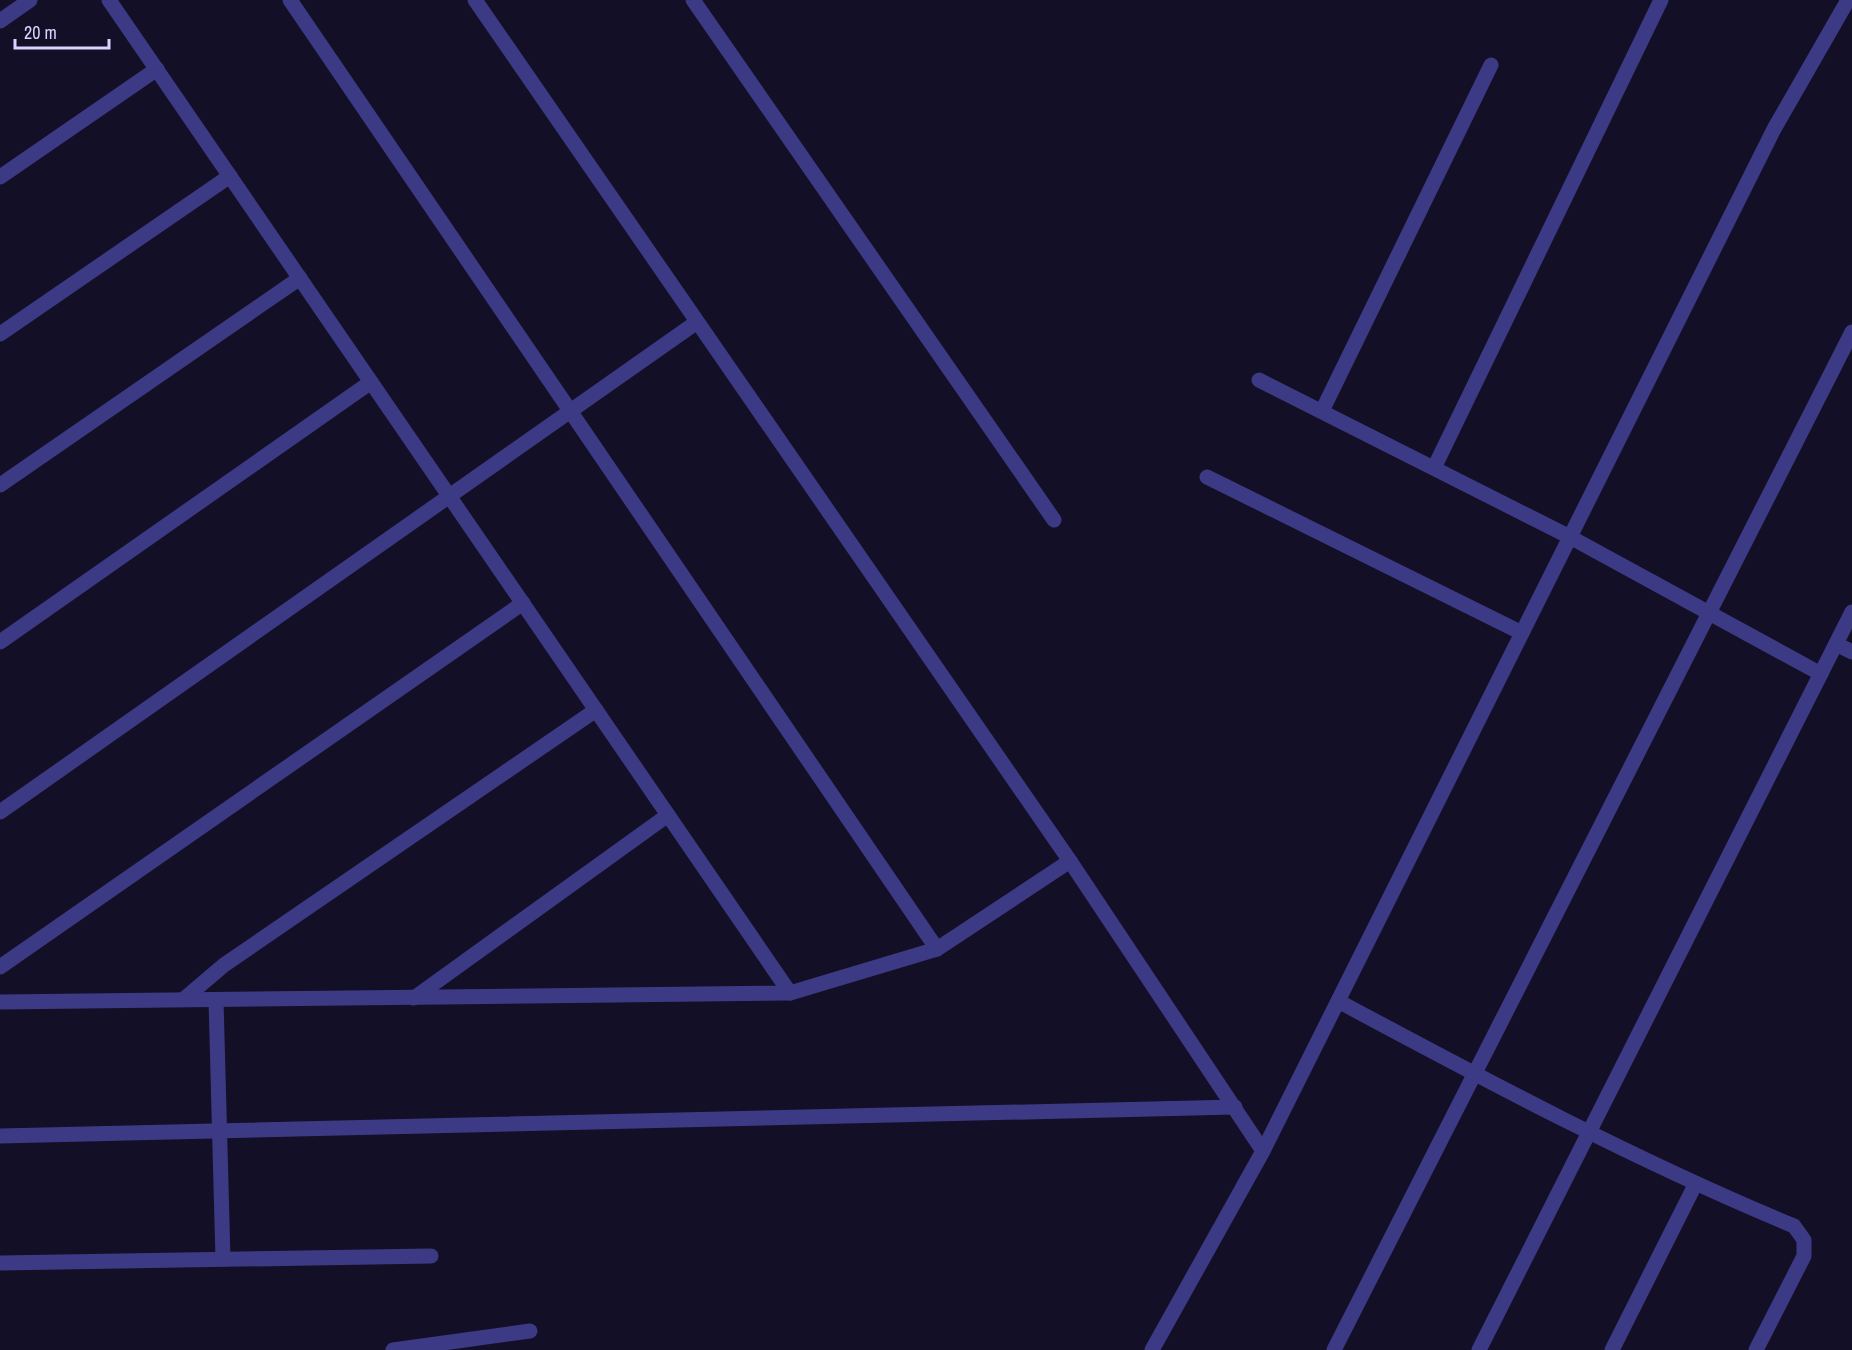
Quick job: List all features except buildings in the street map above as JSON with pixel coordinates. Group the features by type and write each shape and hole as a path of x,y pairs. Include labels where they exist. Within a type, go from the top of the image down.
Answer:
{"street":[{"path":"0,21 30,0"},
{"path":"109,0 790,993"},
{"path":"290,0 937,949"},
{"path":"475,0 1070,861 1263,1151"},
{"path":"693,0 1054,520"},
{"path":"1434,468 1660,0"},
{"path":"1152,1350 1263,1151 1774,129 1848,0"},
{"path":"1322,411 1491,65"},
{"path":"0,177 157,69"},
{"path":"0,333 230,176"},
{"path":"0,485 300,278"},
{"path":"0,812 697,322"},
{"path":"1334,1350 1852,332"},
{"path":"1259,380 1570,537 1821,674"},
{"path":"0,642 371,382"},
{"path":"1207,477 1522,633"},
{"path":"0,966 523,603"},
{"path":"1479,1350 1852,612"},
{"path":"1836,644 1852,652"},
{"path":"184,999 224,965 596,710"},
{"path":"414,998 668,815"},
{"path":"0,1002 790,993 937,949 1070,861"},
{"path":"216,1000 223,1259"},
{"path":"1338,1001 1474,1074 1695,1185 1794,1226 1804,1240 1804,1256 1756,1350"},
{"path":"0,1136 1235,1107"},
{"path":"1612,1350 1695,1185"},
{"path":"0,1263 431,1256"},
{"path":"393,1350 530,1331"}]}
